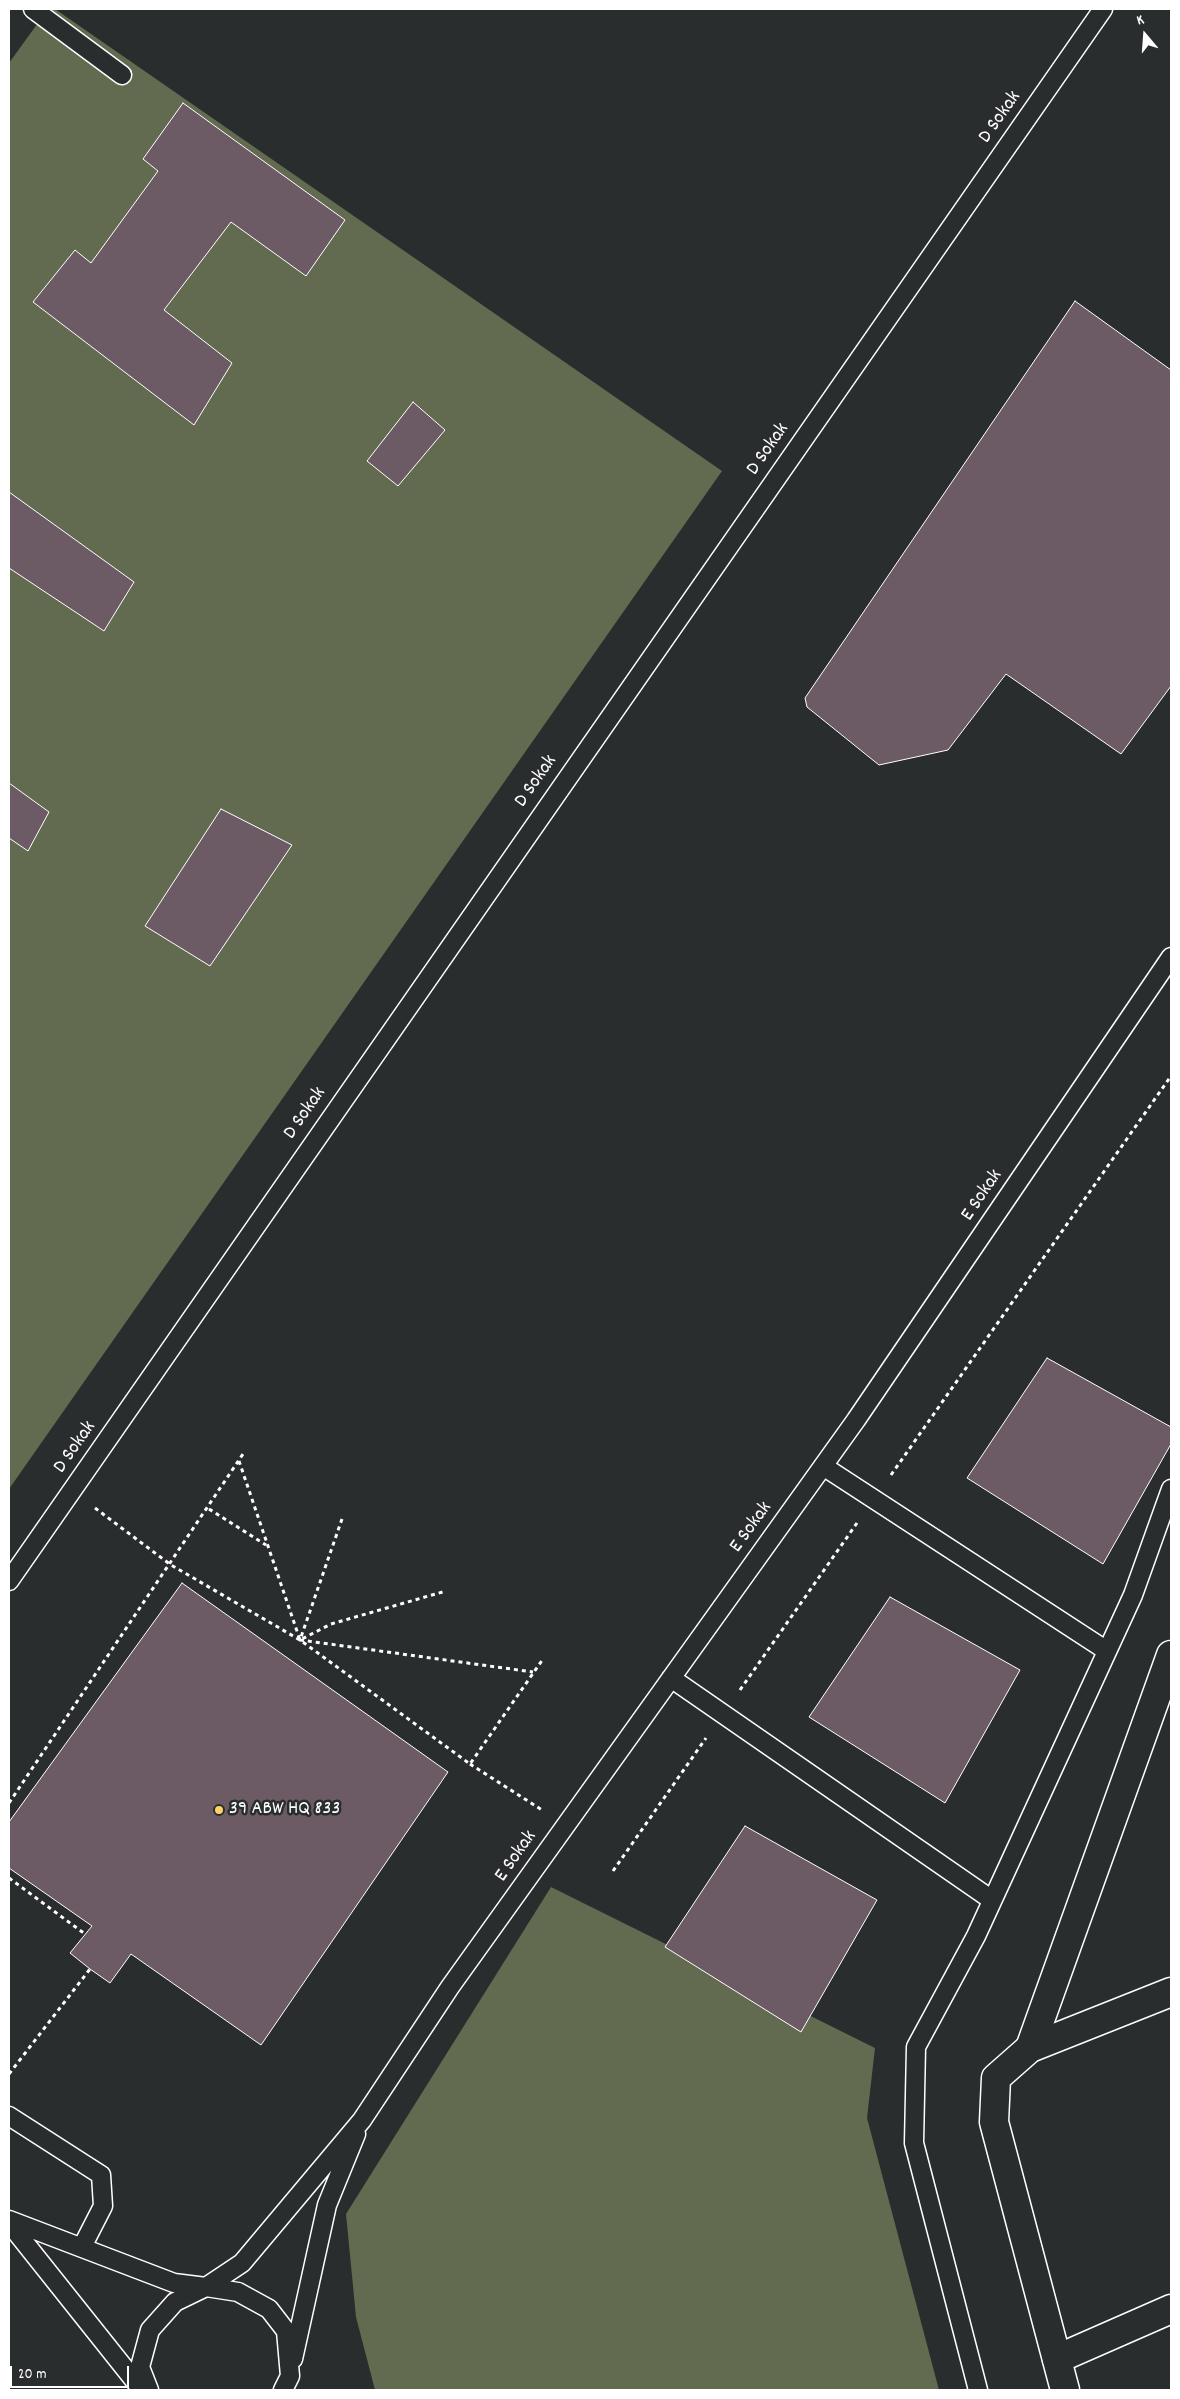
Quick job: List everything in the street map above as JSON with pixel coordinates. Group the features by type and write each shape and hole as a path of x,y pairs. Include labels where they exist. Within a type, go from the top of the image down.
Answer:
{"street":[{"path":"1030,2048 1171,1655"},
{"path":"1065,2390 994,2122 996,2078 1030,2048 1171,1992"},
{"path":"1057,2359 1171,2309"}],"lane":[{"path":"33,9 122,75"},
{"name":"D Sokak","path":"9,1581 348,1090 1103,9"},
{"name":"E Sokak","path":"362,2120 450,1987 823,1466 1171,957"},
{"path":"823,1466 1107,1651"},
{"path":"978,2390 914,2143 916,2047 976,1936 1107,1651 1133,1594 1171,1489"},
{"path":"671,1678 992,1900"},
{"path":"9,2116 101,2175 103,2206 82,2247"},
{"path":"148,2390 140,2367 150,2330 175,2302 206,2287 242,2263 362,2120"},
{"path":"287,2385 327,2205 362,2120"},
{"path":"9,2221 174,2283 238,2292 269,2309 286,2331 287,2385"},
{"path":"9,2221 142,2390"}],"path":[{"path":"9,1803 171,1565 245,1451"},
{"path":"239,1460 266,1546 300,1640"},
{"path":"72,1491 171,1565 300,1640 470,1764 565,1825"},
{"path":"208,1509 266,1546"},
{"path":"300,1640 342,1519"},
{"path":"300,1640 331,1624 446,1591"},
{"path":"300,1640 534,1672"},
{"path":"470,1764 544,1659"},
{"path":"9,1878 85,1934"},
{"path":"9,2074 90,1969"}],"green space":[{"path":"48,9 55,9 722,471 9,1489 9,63"},
{"path":"551,1887 875,2048 867,2118 939,2390 375,2390 356,2317 346,2214"}],"building":[{"path":"183,103 345,220 306,276 231,222 164,310 232,363 194,425 33,302 75,250 91,263 158,171 143,159"},
{"path":"1075,301 1171,370 1171,686 1121,754 1006,674 948,750 879,765 807,707 805,698"},
{"path":"413,402 445,430 398,486 367,461"},
{"path":"9,492 134,582 104,631 9,568"},
{"path":"9,783 49,812 28,851 9,838"},
{"path":"221,809 292,845 210,966 145,926"},
{"path":"1047,1358 1171,1427 1171,1444 1103,1564 967,1478"},
{"name":"39 ABW HQ 833","path":"182,1583 448,1772 261,2045 131,1954 110,1983 90,1969 70,1953 92,1926 9,1868 9,1822"},
{"path":"890,1597 1020,1670 945,1803 809,1717"},
{"path":"745,1826 877,1900 801,2032 665,1947"}],"place":[{"name":"39 ABW HQ 833","path":"219,1810"}]}
